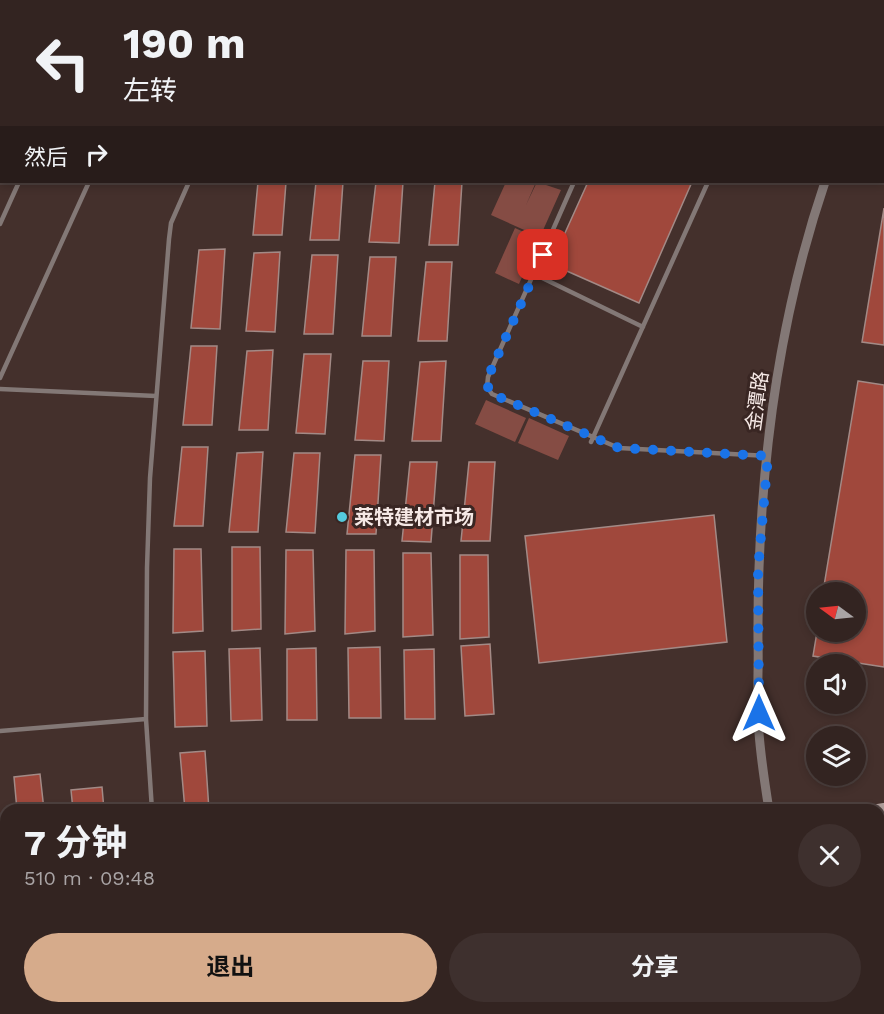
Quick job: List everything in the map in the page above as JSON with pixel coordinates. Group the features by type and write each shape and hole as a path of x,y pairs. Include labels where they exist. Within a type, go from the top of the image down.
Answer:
{"street":[{"name":"金潭路","path":"768,804 759,732 758,581 768,456 774,396 794,290 825,183"}],"lane":[{"path":"0,224 19,183"},
{"path":"0,378 89,183"},
{"path":"152,804 147,719 147,568 156,396 171,223 189,183"},
{"path":"574,183 488,377 488,387 492,394 592,440 632,450 768,456"},
{"path":"592,440 708,183"},
{"path":"534,274 643,327"},
{"path":"0,389 156,396"},
{"path":"0,731 147,719"}],"shaded area":[{"path":"506,183 536,183 526,205 537,183 561,190 540,237 491,215"},
{"path":"515,228 539,239 519,284 495,273"},
{"path":"486,400 526,418 515,442 475,424"},
{"path":"529,418 569,436 558,460 518,443"}],"building":[{"path":"258,183 286,183 282,235 253,235"},
{"path":"316,183 343,183 339,240 310,240"},
{"path":"376,183 403,183 399,243 369,242"},
{"path":"435,183 462,183 458,245 429,245"},
{"path":"588,183 692,183 639,303 551,264"},
{"path":"884,208 884,345 862,342"},
{"path":"225,249 220,329 191,328 199,250"},
{"path":"280,252 275,332 246,331 254,253"},
{"path":"312,255 338,255 333,334 304,334"},
{"path":"370,257 396,257 391,336 362,336"},
{"path":"426,262 452,262 447,341 418,341"},
{"path":"191,346 217,346 212,425 183,425"},
{"path":"273,350 268,430 239,430 247,351"},
{"path":"304,354 331,354 325,434 296,433"},
{"path":"363,361 389,361 384,441 355,440"},
{"path":"446,361 441,441 412,441 420,362"},
{"path":"858,381 884,385 884,667 866,664 866,654 813,654 815,642 866,642 866,582 825,582"},
{"path":"182,447 208,447 203,526 174,526"},
{"path":"263,452 258,532 229,532 237,453"},
{"path":"294,453 320,453 315,533 286,532"},
{"path":"355,455 381,455 376,534 347,534"},
{"path":"410,462 437,462 431,542 402,541"},
{"path":"469,462 495,462 490,541 461,541"},
{"path":"714,515 727,642 539,663 525,536"},
{"path":"232,547 260,547 261,629 232,631"},
{"path":"174,549 201,549 203,631 173,633"},
{"path":"286,550 313,550 315,631 285,634"},
{"path":"346,550 374,550 375,631 345,634"},
{"path":"403,553 431,553 433,635 403,637"},
{"path":"460,555 488,555 489,637 460,639"},
{"path":"490,644 494,714 465,716 461,646"},
{"path":"380,647 381,718 349,718 348,648"},
{"path":"260,648 262,720 231,721 229,649"},
{"path":"316,648 317,720 287,720 287,649"},
{"path":"434,649 435,719 405,719 404,650"},
{"path":"205,651 207,726 175,727 173,652"},
{"path":"205,751 209,804 184,804 180,753"},
{"path":"40,774 43,804 16,804 14,777"},
{"path":"102,787 103,804 72,804 71,790"}],"place":[{"name":"莱特建材市场","path":"342,517"}],"route":[{"path":"543,255 488,377 488,387 492,394 619,448 768,456 758,570 759,713"}]}
